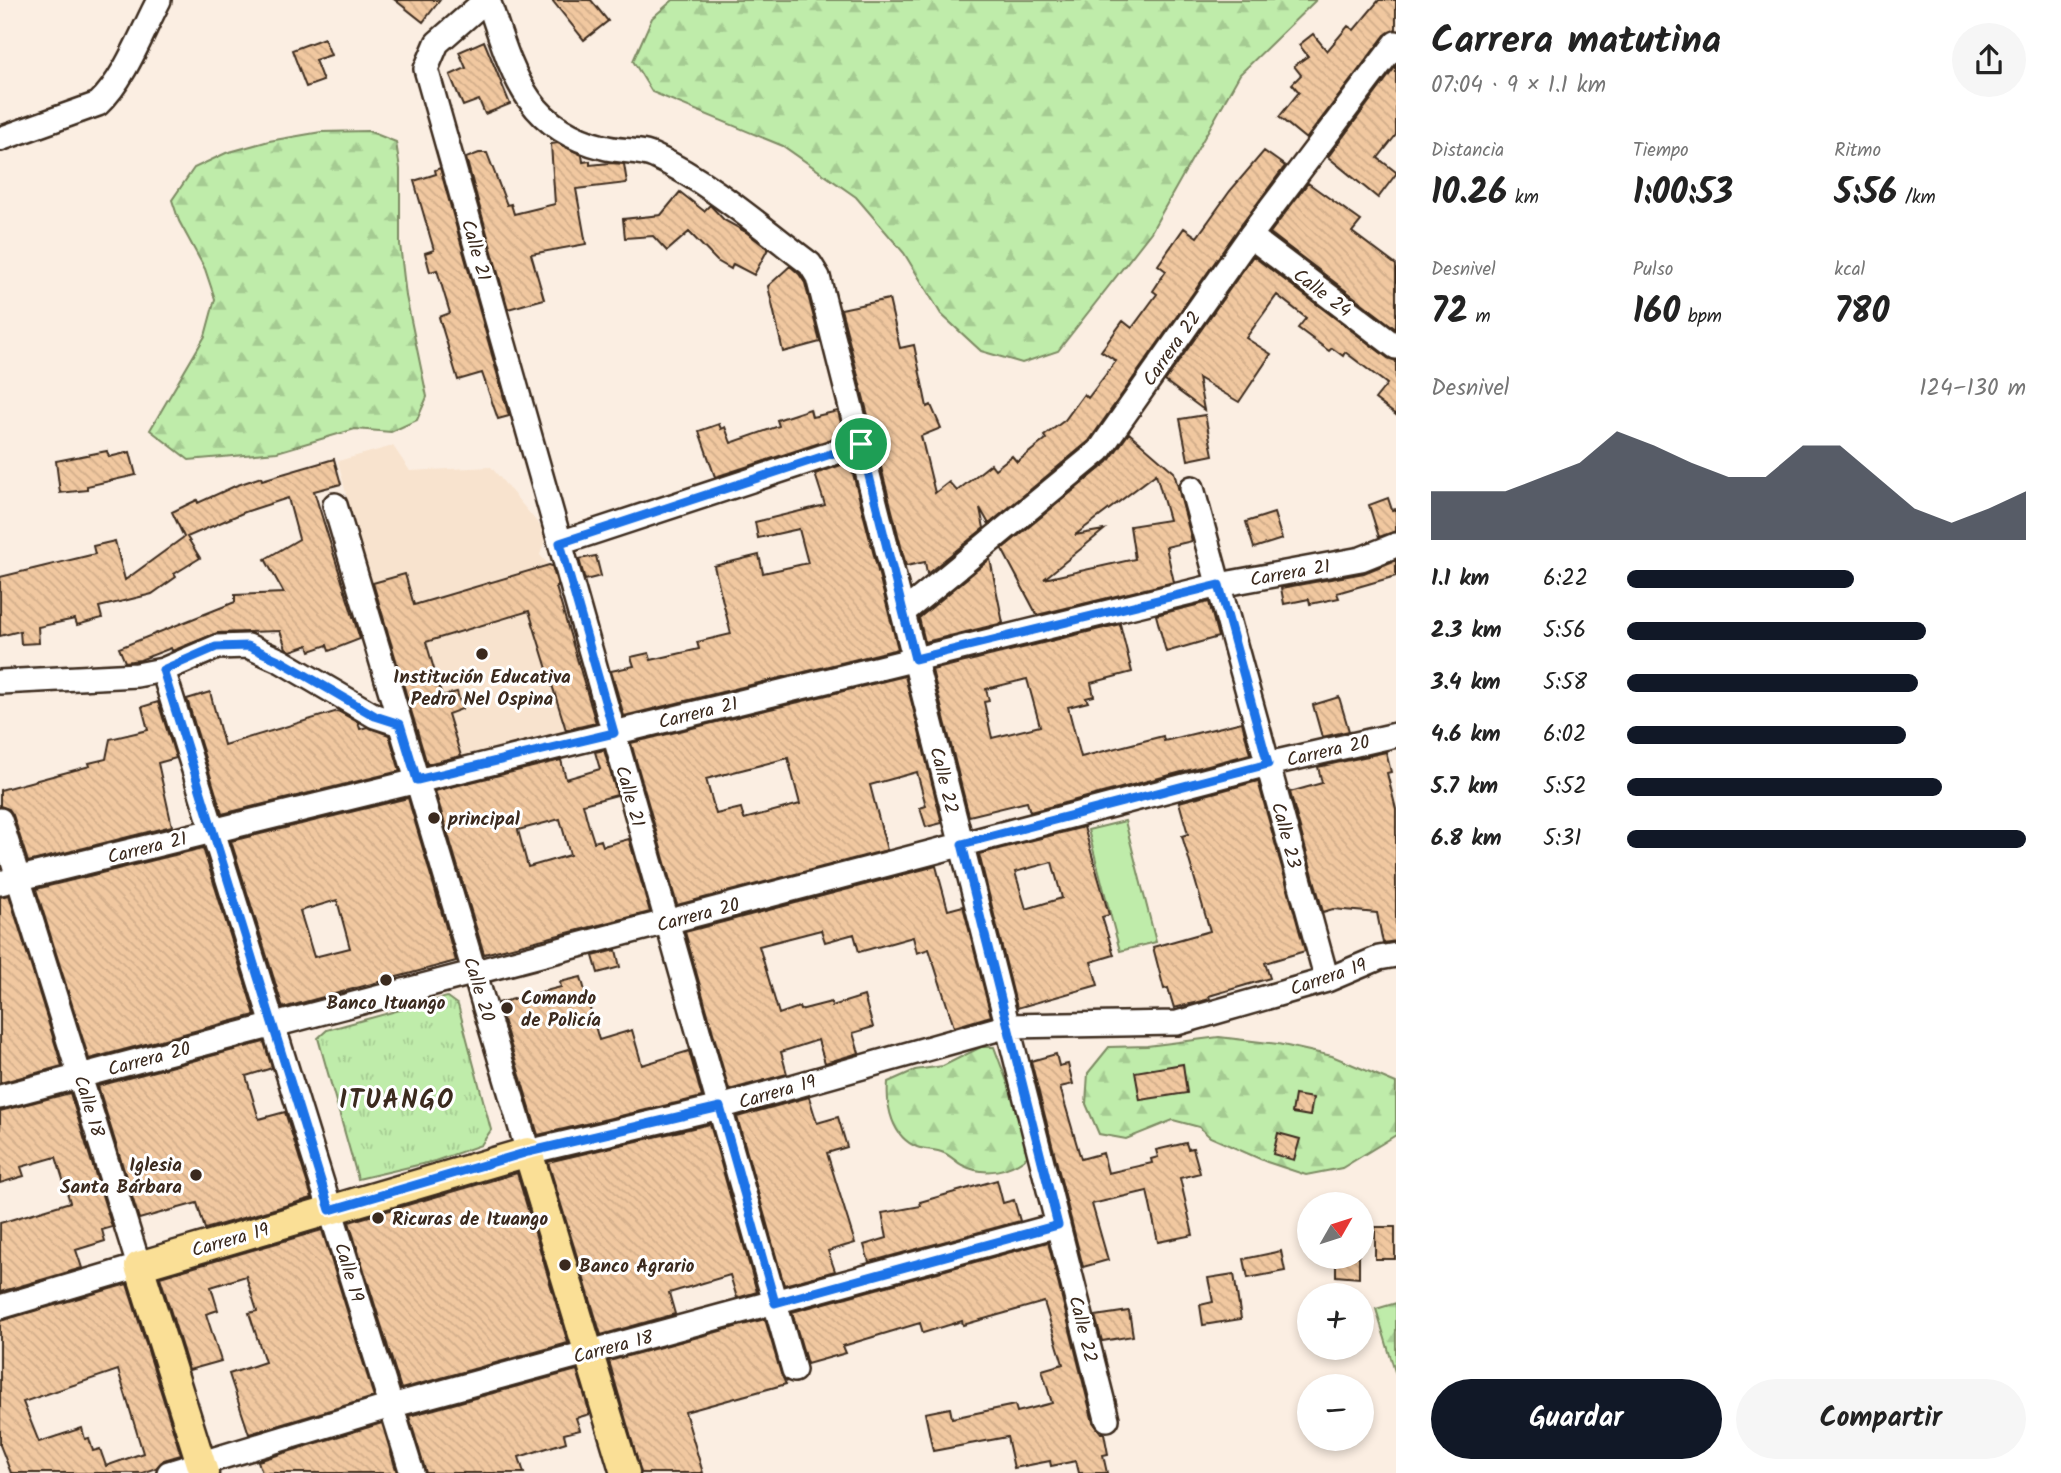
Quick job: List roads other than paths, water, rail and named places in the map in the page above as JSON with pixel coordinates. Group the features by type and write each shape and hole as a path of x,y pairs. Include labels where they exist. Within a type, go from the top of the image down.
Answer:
{"main road":[{"name":"Carrera 19","path":"139,1266 528,1152"},
{"name":"Calle 20","path":"528,1152 625,1473"},
{"name":"Calle 18","path":"139,1266 203,1468"}],"street":[{"path":"0,139 98,104 117,79 159,0"},
{"name":"Calle 22","path":"487,0 524,94 538,113 572,136 603,147 654,155 698,181 810,264 818,277 1107,1419"},
{"name":"Calle 21","path":"487,0 437,43 426,69 794,1370"},
{"name":"Carrera 22","path":"904,612 1099,451 1250,236 1396,43"},
{"name":"Calle 24","path":"1250,236 1396,347"},
{"path":"560,543 861,444"},
{"name":"Calle 23","path":"1192,488 1327,979"},
{"name":"Calle 20","path":"334,505 528,1152"},
{"name":"Carrera 21","path":"9,880 1219,585 1361,559 1396,545"},
{"path":"0,682 137,675 163,670 216,647 248,646 281,661 375,716 400,724"},
{"name":"Calle 19","path":"163,670 412,1473"},
{"name":"Carrera 20","path":"0,1097 1268,764 1396,734"},
{"name":"Calle 18","path":"0,820 9,880 80,1076 139,1266"},
{"name":"Carrera 19","path":"528,1152 720,1107 1007,1026 1177,1023 1327,979 1379,958 1396,955"},
{"name":"Carrera 18","path":"169,1473 203,1468 391,1406 1058,1225"},
{"name":"Carrera 19","path":"0,1307 139,1266"}],"place":[{"name":"Institución Educativa Pedro Nel Ospina","path":"482,654"},
{"name":"principal","path":"434,818"},
{"name":"Banco Ituango","path":"386,980"},
{"name":"Comando de Policía","path":"507,1008"},
{"name":"Iglesia Santa Bárbara","path":"196,1175"},
{"name":"Ricuras de Ituango","path":"378,1218"},
{"name":"Banco Agrario","path":"565,1265"}],"district":[{"name":"ITUANGO","path":"397,1099"}]}
